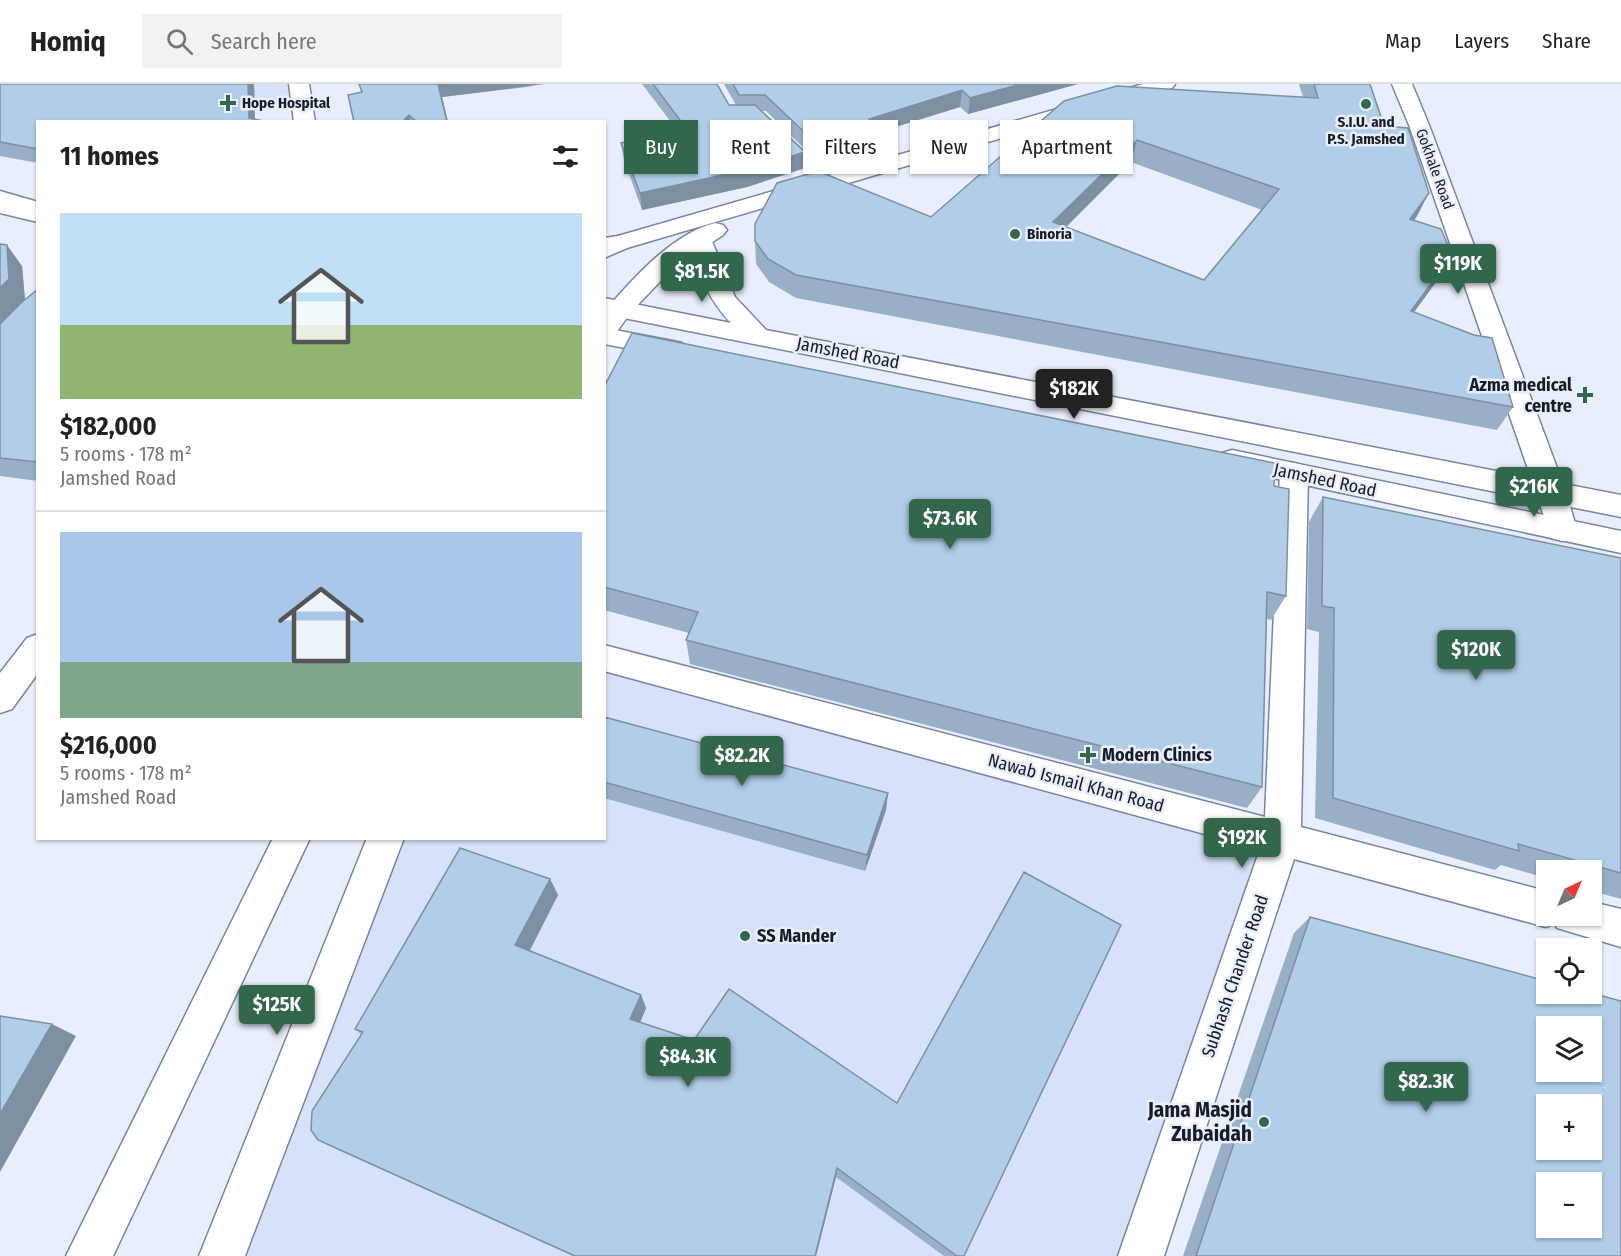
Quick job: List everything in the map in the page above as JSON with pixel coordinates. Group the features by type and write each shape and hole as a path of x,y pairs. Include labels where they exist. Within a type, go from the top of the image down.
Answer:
{"main road":[{"path":"299,84 305,120"},
{"path":"609,247 1165,84"},
{"name":"Gokhale Road","path":"1404,84 1551,492 1562,530"},
{"path":"0,198 36,209"},
{"path":"606,325 612,307 678,250 761,204"},
{"path":"0,206 36,215"},
{"path":"0,218 36,221"},
{"path":"699,239 713,279 724,301 757,335"},
{"name":"Jamshed Road","path":"612,307 1621,506"},
{"path":"606,336 703,354"},
{"name":"Jamshed Road","path":"1202,454 1621,542"},
{"name":"Subhash Chander Road","path":"1141,1256 1282,838 1294,473"},
{"path":"0,699 36,650"},
{"name":"Nawab Ismail Khan Road","path":"606,659 1536,906"},
{"path":"89,1256 291,840"},
{"path":"222,1256 385,840"},
{"path":"1602,923 1621,928"}],"lane":[{"path":"791,146 830,183"}],"shaded area":[{"name":"Hope Hospital","path":"125,84 299,84 302,101 224,118"},
{"path":"606,658 1282,838 1141,1256 222,1256 386,840 606,840"}],"building":[{"path":"0,84 248,84 249,118 258,120 36,120 36,149 0,142"},
{"path":"359,84 438,84 447,120 415,120 409,115 404,120 354,120 348,95 362,92"},
{"path":"653,84 717,84 729,105 755,105 771,120 710,120 710,174 728,174 640,193 633,174 698,174 698,120 680,120"},
{"path":"733,84 1021,84 970,98 962,90 870,120 803,120 803,131 765,95 739,95"},
{"path":"1314,84 1370,84 1384,126 1408,128 1429,193 1410,219 1441,229 1452,255 1411,311 1474,335 1492,338 1513,407 796,275 768,259 755,241 755,224 777,183 808,174 825,174 931,217 980,174 988,174 988,167 1000,157 1000,174 1102,174 1053,222 1204,280 1279,189 1137,140 1133,144 1133,120 1042,120 1064,101 1117,86 1318,98"},
{"path":"791,139 803,150 803,153 791,156"},
{"path":"0,244 7,245 9,279 0,288"},
{"path":"36,291 36,462 0,458 0,324"},
{"path":"632,333 1275,463 1274,486 1289,489 1286,596 1267,592 1262,787 686,640 698,612 606,588 606,383"},
{"path":"1323,497 1621,558 1621,873 1602,868 1602,860 1575,860 1518,844 1519,851 1333,798 1334,608 1322,606"},
{"path":"606,718 888,793 867,855 606,783"},
{"path":"460,848 550,879 515,945 641,995 630,1019 694,1040 729,989 897,1103 1024,872 1121,925 964,1256 957,1256 837,1168 815,1256 575,1256 318,1140 311,1130 312,1111 363,1032 355,1029"},
{"path":"1310,917 1536,978 1536,1004 1602,1004 1602,996 1621,1001 1621,1256 1196,1256"},
{"path":"0,1016 52,1024 0,1114"}],"place":[{"name":"Hope Hospital","path":"228,103"},
{"name":"S.I.U. and P.S. Jamshed","path":"1366,104"},
{"name":"Binoria","path":"1015,234"},
{"name":"Azma medical centre","path":"1585,395"},
{"name":"Modern Clinics","path":"1088,755"},
{"name":"SS Mander","path":"745,936"},
{"name":"Jama Masjid Zubaidah","path":"1264,1122"}]}
